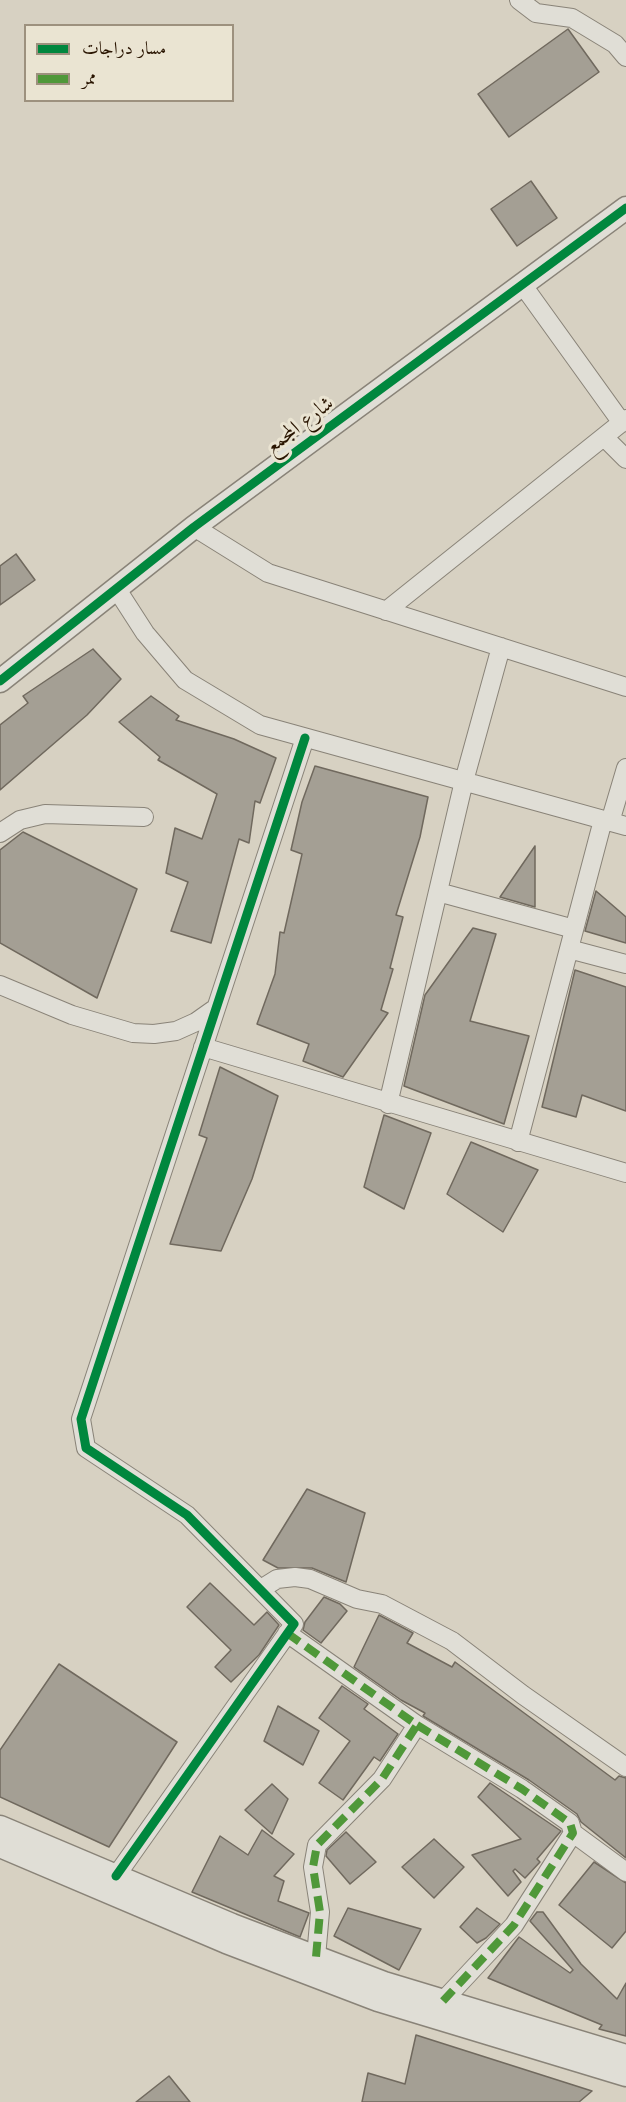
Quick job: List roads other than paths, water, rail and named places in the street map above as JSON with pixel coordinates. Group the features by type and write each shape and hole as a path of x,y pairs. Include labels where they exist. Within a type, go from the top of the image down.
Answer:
{"street":[{"path":"519,0 536,13 572,18 615,44 626,57"},
{"name":"شارع المجمع","path":"0,681 194,527 626,208"},
{"path":"386,611 624,421 522,284"},
{"path":"604,437 626,459"},
{"path":"194,527 268,573 626,687"},
{"path":"116,588 145,633 185,680 260,725 613,822"},
{"path":"388,1104 464,782 501,647"},
{"path":"116,1876 294,1624 188,1515 86,1448 81,1419 213,1010 305,738"},
{"path":"518,1142 574,929 613,822 626,768"},
{"path":"0,833 20,820 45,814 144,817"},
{"path":"438,892 574,929"},
{"path":"569,949 626,964"},
{"path":"0,985 72,1015 132,1033 154,1034 176,1031 196,1022 213,1010"},
{"path":"202,1047 626,1173"},
{"path":"261,1590 277,1579 295,1577 310,1579 357,1599 382,1604 452,1641 523,1695 626,1767"},
{"path":"287,1633 417,1725 522,1789 570,1823 573,1833 626,1872"},
{"path":"316,1957 320,1912 313,1868 317,1845 382,1779 417,1725"},
{"path":"0,1827 384,1983 626,2056"},
{"path":"443,2001 514,1925 573,1833"},
{"path":"0,1846 226,1942 378,2000 626,2075"}]}
